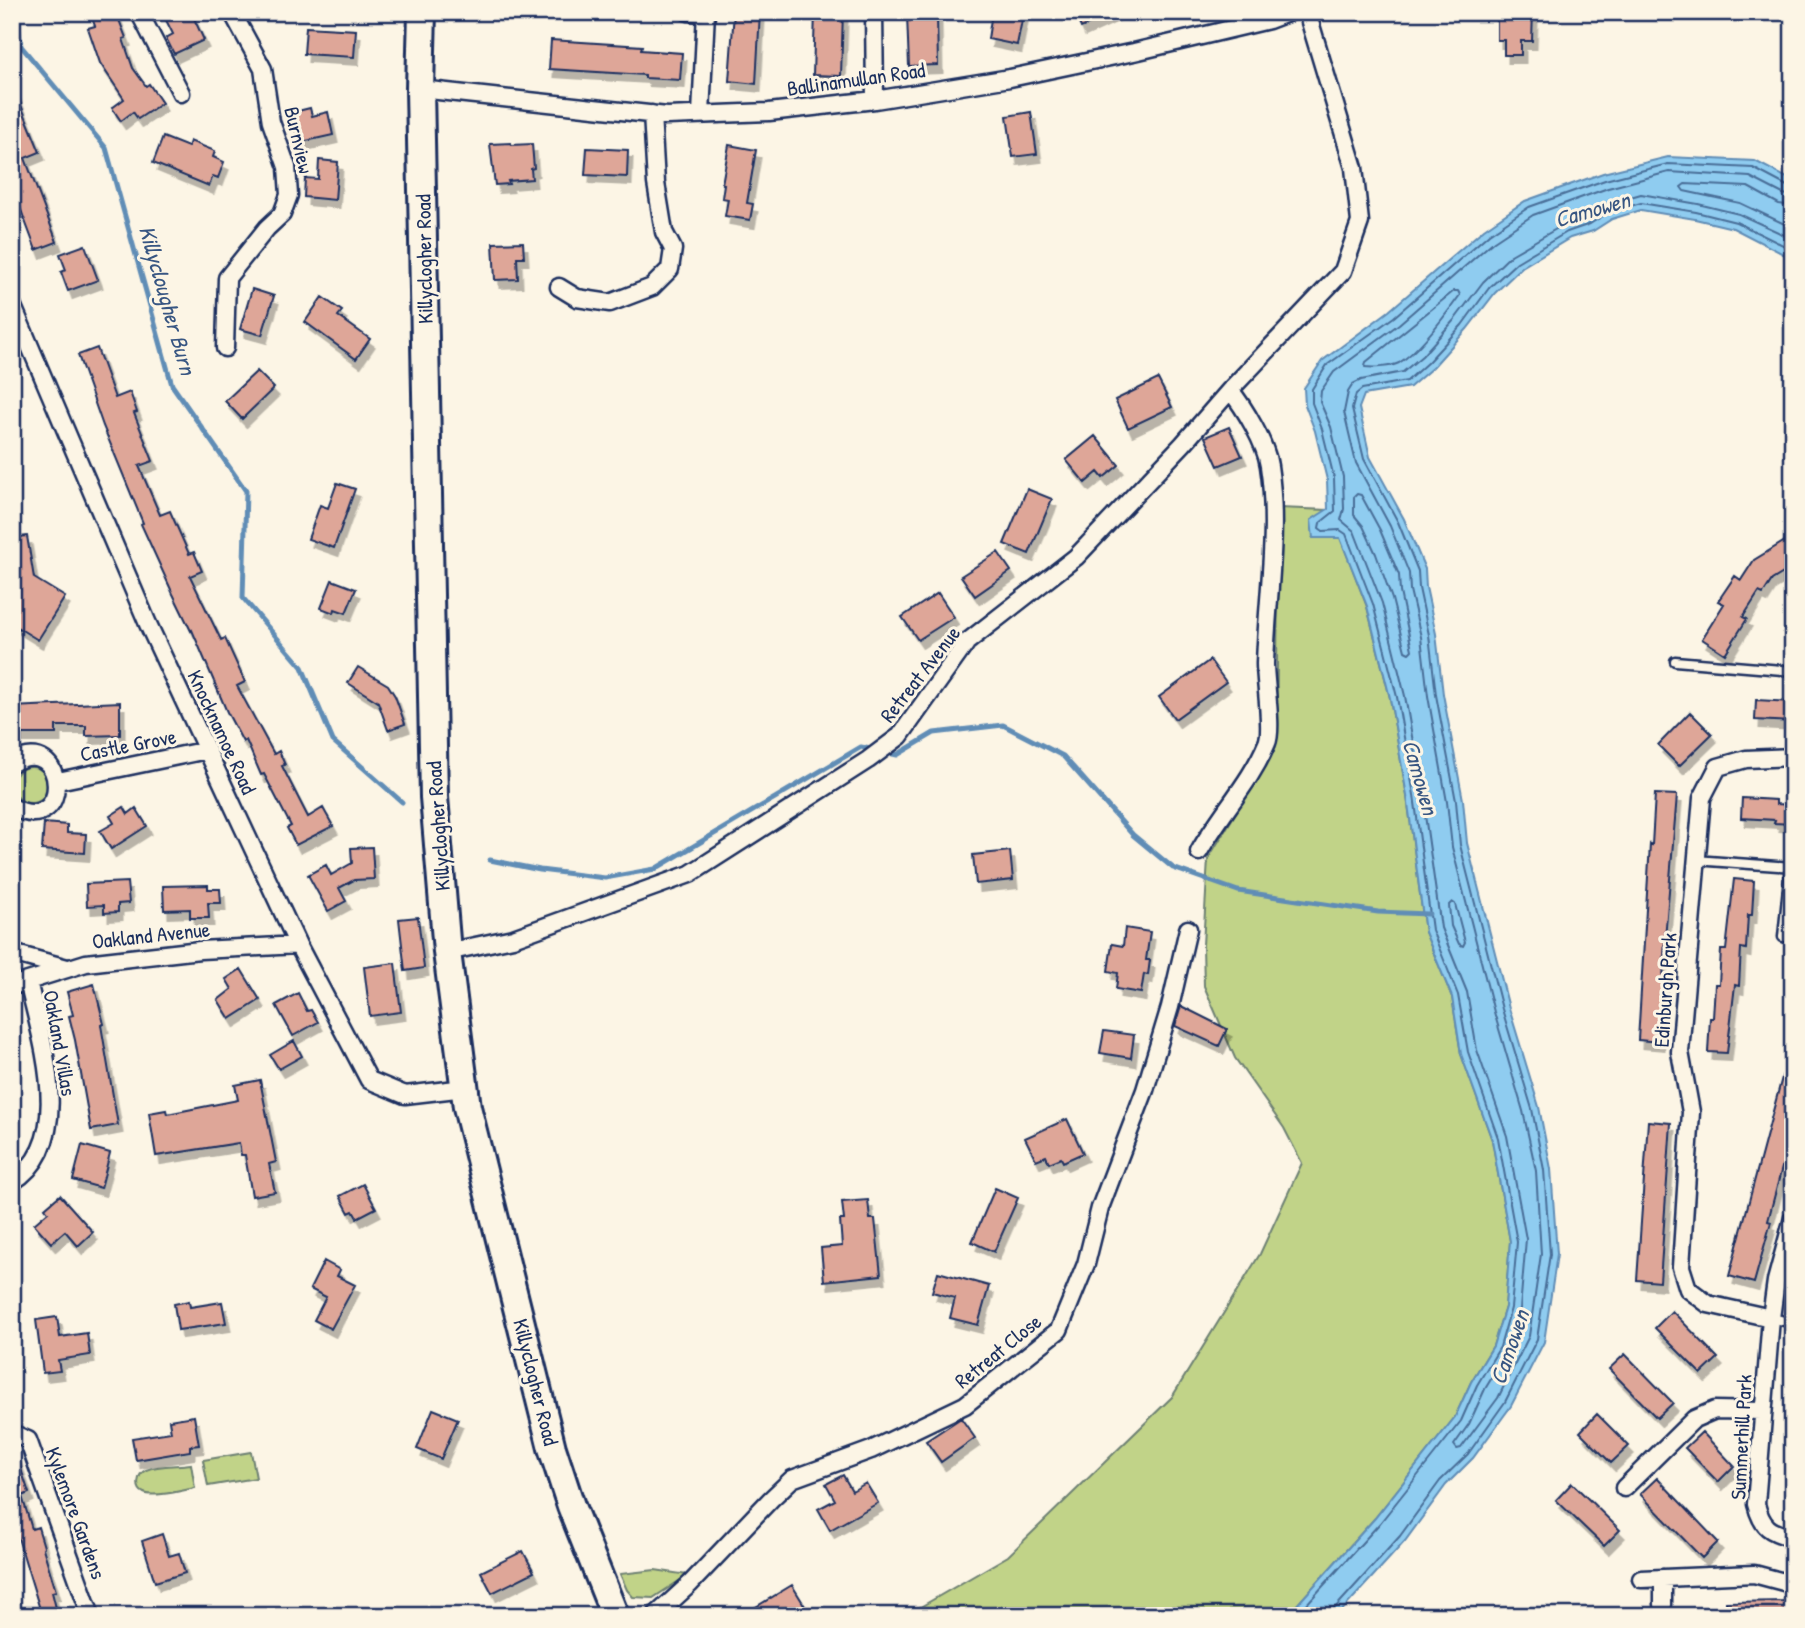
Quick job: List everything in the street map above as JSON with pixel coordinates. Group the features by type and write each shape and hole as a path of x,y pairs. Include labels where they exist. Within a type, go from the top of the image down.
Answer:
{"highway":[{"name":"Killyclogher Road","path":"422,12 420,89 434,797 447,952 470,1121 552,1448 571,1506 615,1616"}],"street":[{"path":"139,12 181,93"},
{"name":"Burnview","path":"225,348 227,278 282,214 289,195 287,167 271,122 263,69 232,12"},
{"path":"688,12 706,13 701,114"},
{"path":"874,12 875,100"},
{"name":"Ballinamullan Road","path":"420,89 652,114 769,112 875,100 1010,78 1122,55 1269,20 1290,12"},
{"name":"Retreat Avenue","path":"447,952 513,938 690,874 868,760 900,736 967,642 1076,557 1343,271 1360,222 1354,168 1307,12"},
{"path":"559,287 577,298 610,303 652,287 670,269 673,248 664,232 656,183 652,114"},
{"name":"Knocknamoe Road","path":"12,304 148,624 298,945 369,1080 405,1095 465,1088"},
{"path":"1199,852 1214,825 1248,779 1269,740 1265,664 1272,533 1269,463 1244,407 1230,390"},
{"name":"Castle Grove","path":"58,781 207,750"},
{"name":"Edinburgh Park","path":"1771,1318 1708,1304 1688,1289 1681,1267 1691,1112 1680,1052 1702,798 1718,768 1746,759 1793,757"},
{"path":"12,763 24,758 46,762 54,770 58,781 57,794 49,806 37,813 23,813 12,807"},
{"name":"Retreat Close","path":"655,1616 690,1584 792,1479 871,1450 965,1405 1059,1330 1086,1264 1100,1208 1145,1090 1170,1007 1188,929"},
{"name":"Oakland Avenue","path":"20,984 86,963 200,950 298,945"},
{"path":"12,953 68,969"},
{"name":"Oakland Villas","path":"12,1182 28,1172 43,1144 51,1100 46,1062 20,984"},
{"name":"Summerhill Park","path":"1793,1218 1776,1281 1771,1318 1756,1504 1760,1519 1773,1533 1793,1538"},
{"path":"1624,1488 1694,1419 1716,1410 1762,1411"},
{"name":"Kylemore Gardens","path":"12,1433 28,1440 91,1616"},
{"path":"1641,1579 1754,1574 1784,1582 1793,1581"},
{"path":"1663,1578 1663,1605"}],"lane":[{"path":"1675,661 1793,671"},
{"path":"1695,860 1791,867 1783,937"},
{"path":"1771,1318 1793,1323"}],"green space":[{"path":"1279,508 1328,510 1313,537 1340,537 1367,607 1390,698 1407,796 1425,932 1452,997 1461,1054 1492,1140 1510,1241 1505,1307 1493,1346 1471,1382 1455,1417 1375,1518 1287,1616 905,1616 1008,1556 1172,1397 1260,1254 1302,1163 1284,1128 1235,1058 1204,986 1203,945 1208,859 1258,776 1276,740"},
{"path":"31,767 44,772 49,785 44,798 31,803 18,798 13,785 18,772"},
{"path":"251,1452 256,1478 208,1486 203,1460"},
{"path":"191,1464 195,1488 154,1495 144,1493 139,1488 139,1478 146,1470"},
{"path":"655,1570 688,1575 653,1598 633,1597 620,1574"}],"water":[{"name":"Camowen","path":"1668,157 1755,161 1793,181 1793,259 1733,228 1695,219 1641,210 1612,219 1593,231 1570,238 1522,267 1495,293 1433,367 1410,387 1364,395 1359,408 1370,457 1404,519 1425,569 1443,694 1463,800 1467,843 1509,1008 1539,1107 1551,1169 1557,1254 1544,1342 1511,1406 1473,1458 1446,1485 1405,1541 1337,1616 1287,1616 1375,1518 1455,1417 1471,1382 1493,1346 1505,1307 1510,1241 1492,1140 1461,1054 1452,997 1425,932 1407,796 1390,698 1367,606 1340,538 1313,538 1311,520 1328,509 1327,480 1315,431 1305,405 1304,388 1322,361 1389,311 1484,229 1525,201 1603,173"}],"building":[{"path":"90,12 116,12 133,68 146,86 149,84 162,103 138,119 133,112 121,121 112,108 124,99 100,63 88,28 95,26"},
{"path":"162,12 191,12 204,40 174,54 166,38 173,34"},
{"path":"734,12 760,12 756,84 729,81"},
{"path":"815,12 843,12 841,76 813,75"},
{"path":"992,12 1023,15 1017,45 988,39"},
{"path":"1074,12 1116,12 1081,28"},
{"path":"1497,12 1533,12 1532,41 1521,41 1521,55 1504,55 1504,40 1497,40"},
{"path":"907,15 937,15 938,65 909,66"},
{"path":"306,27 356,30 354,57 304,54"},
{"path":"551,40 642,46 641,50 682,53 680,80 549,69"},
{"path":"12,83 40,152 25,158 57,242 36,250 12,186"},
{"path":"310,108 312,116 328,112 333,135 297,143 290,113"},
{"path":"1031,112 1037,154 1013,157 1007,116"},
{"path":"163,137 188,147 190,141 215,151 213,157 224,162 218,178 213,176 209,186 153,163"},
{"path":"490,144 532,144 532,179 495,185"},
{"path":"729,145 756,150 747,203 753,204 750,220 725,216 728,199 722,198 722,184"},
{"path":"587,148 628,150 627,177 585,175"},
{"path":"319,160 338,162 335,200 304,197 305,178 318,179"},
{"path":"523,242 524,257 517,257 518,279 495,280 493,243"},
{"path":"85,245 98,280 68,291 61,272 66,270 60,254"},
{"path":"252,289 274,296 262,335 240,329"},
{"path":"322,297 342,311 338,316 370,339 356,359 305,322"},
{"path":"97,348 115,398 130,392 137,412 134,413 153,461 139,466 160,515 170,511 189,554 194,552 202,571 190,576 221,640 225,638 245,682 237,686 274,754 279,751 285,765 282,766 308,817 323,808 333,826 296,845 287,828 291,826 264,774 261,775 246,740 243,742 227,712 192,630 141,524 143,523 103,426 78,355"},
{"path":"257,371 274,388 242,419 225,401"},
{"path":"1158,379 1172,407 1128,428 1115,400"},
{"path":"1229,427 1242,456 1218,466 1205,437"},
{"path":"1095,436 1119,465 1103,478 1098,472 1085,483 1066,460"},
{"path":"337,483 355,489 334,548 308,539 320,505 328,508"},
{"path":"1027,489 1052,499 1029,554 1004,544"},
{"path":"27,536 34,578 65,597 38,640 12,624 12,538"},
{"path":"1793,536 1793,567 1772,580 1763,594 1759,592 1743,617 1747,619 1725,654 1702,639 1724,604 1718,601 1735,576 1741,580 1754,560"},
{"path":"998,552 1011,571 975,596 961,576"},
{"path":"332,580 356,589 346,613 335,609 334,613 321,608"},
{"path":"938,593 954,617 918,640 902,617"},
{"path":"1210,660 1226,682 1175,719 1159,697"},
{"path":"358,667 388,685 405,724 388,730 378,702 348,683"},
{"path":"1756,700 1793,702 1793,722 1755,720"},
{"path":"120,702 120,735 86,736 86,726 56,726 56,734 12,734 12,707"},
{"path":"1690,712 1712,734 1679,766 1658,745"},
{"path":"1655,794 1677,795 1660,1042 1638,1040"},
{"path":"1742,798 1776,800 1776,804 1793,805 1793,824 1741,818"},
{"path":"124,807 128,814 136,808 147,826 111,849 100,831 114,823 110,816"},
{"path":"44,823 67,825 67,833 86,834 85,853 42,850"},
{"path":"372,847 374,879 354,880 339,888 346,901 328,911 308,875 326,865 331,875 352,863 351,848"},
{"path":"1010,851 1013,880 976,884 973,855"},
{"path":"1734,879 1754,881 1752,915 1748,915 1746,949 1741,948 1739,986 1735,985 1727,1053 1708,1052 1715,984 1719,984 1721,950 1726,950"},
{"path":"127,882 129,903 118,904 118,912 104,913 104,905 87,906 86,884"},
{"path":"208,885 208,889 220,889 221,903 208,903 209,918 190,918 190,909 164,910 163,886"},
{"path":"418,917 424,968 405,971 399,919"},
{"path":"1125,928 1150,932 1146,960 1150,960 1148,975 1144,974 1141,993 1116,989 1118,973 1108,971 1112,944 1123,946"},
{"path":"395,963 401,1012 370,1016 364,967"},
{"path":"241,969 260,1000 230,1019 218,1000 232,989 226,979"},
{"path":"94,984 104,1024 101,1025 118,1125 91,1130 69,1016 73,1015 67,992"},
{"path":"298,993 307,1011 311,1010 318,1022 293,1036 276,1005"},
{"path":"1181,1006 1227,1029 1219,1046 1175,1026"},
{"path":"1104,1031 1134,1035 1131,1058 1100,1053"},
{"path":"294,1041 302,1056 279,1069 270,1055"},
{"path":"1788,1055 1793,1056 1793,1125 1754,1283 1729,1276"},
{"path":"260,1080 276,1162 269,1164 275,1192 252,1196 245,1155 241,1155 239,1143 156,1156 149,1113 166,1110 167,1114 238,1100 235,1085"},
{"path":"1067,1119 1083,1153 1063,1162 1061,1158 1049,1163 1046,1156 1036,1160 1025,1138"},
{"path":"1648,1121 1671,1123 1660,1282 1637,1280"},
{"path":"82,1145 110,1153 101,1188 73,1180"},
{"path":"363,1184 376,1208 357,1218 353,1211 349,1213 340,1196"},
{"path":"995,1188 1018,1198 994,1252 972,1242"},
{"path":"60,1195 93,1232 78,1246 65,1231 51,1243 34,1224 48,1212 45,1208"},
{"path":"868,1200 870,1219 875,1219 881,1275 824,1281 821,1248 842,1246 842,1202"},
{"path":"324,1261 340,1270 337,1276 355,1285 331,1329 314,1320 326,1297 310,1289"},
{"path":"938,1272 989,1286 978,1325 950,1318 955,1298 932,1292"},
{"path":"189,1301 190,1307 222,1302 226,1323 178,1330 174,1304"},
{"path":"1672,1311 1718,1358 1701,1374 1655,1328"},
{"path":"57,1317 60,1337 87,1333 90,1355 58,1360 60,1371 43,1373 36,1320"},
{"path":"1625,1354 1673,1403 1657,1418 1609,1369"},
{"path":"433,1409 458,1419 441,1459 417,1449"},
{"path":"1597,1414 1629,1446 1611,1463 1580,1432"},
{"path":"194,1416 199,1445 190,1446 190,1451 136,1460 132,1438 171,1432 169,1420"},
{"path":"961,1418 975,1438 941,1462 926,1441"},
{"path":"1702,1432 1734,1466 1718,1482 1685,1448"},
{"path":"12,1451 15,1451 29,1493 22,1496 32,1529 38,1527 44,1547 56,1591 52,1592 58,1616 42,1616 12,1518"},
{"path":"843,1475 852,1491 866,1483 878,1503 830,1530 818,1509 835,1500 826,1484"},
{"path":"1657,1478 1718,1542 1702,1558 1640,1494"},
{"path":"1572,1483 1620,1530 1604,1546 1556,1500"},
{"path":"162,1534 169,1556 179,1553 185,1573 155,1582 142,1541"},
{"path":"523,1551 534,1572 492,1593 481,1572"},
{"path":"792,1585 811,1616 741,1616"},
{"path":"1793,1601 1793,1616 1726,1616 1726,1602"}],"waterway":[{"name":"Killyclougher Burn","path":"16,12 21,46 106,148 172,385 246,491 243,598 302,667 333,741 402,802"},
{"path":"884,752 897,755 934,733 1003,725 1063,756 1133,835 1173,868 1238,891 1378,912 1429,914"},
{"path":"490,860 540,870 605,878 655,869 861,747 874,750"}]}
